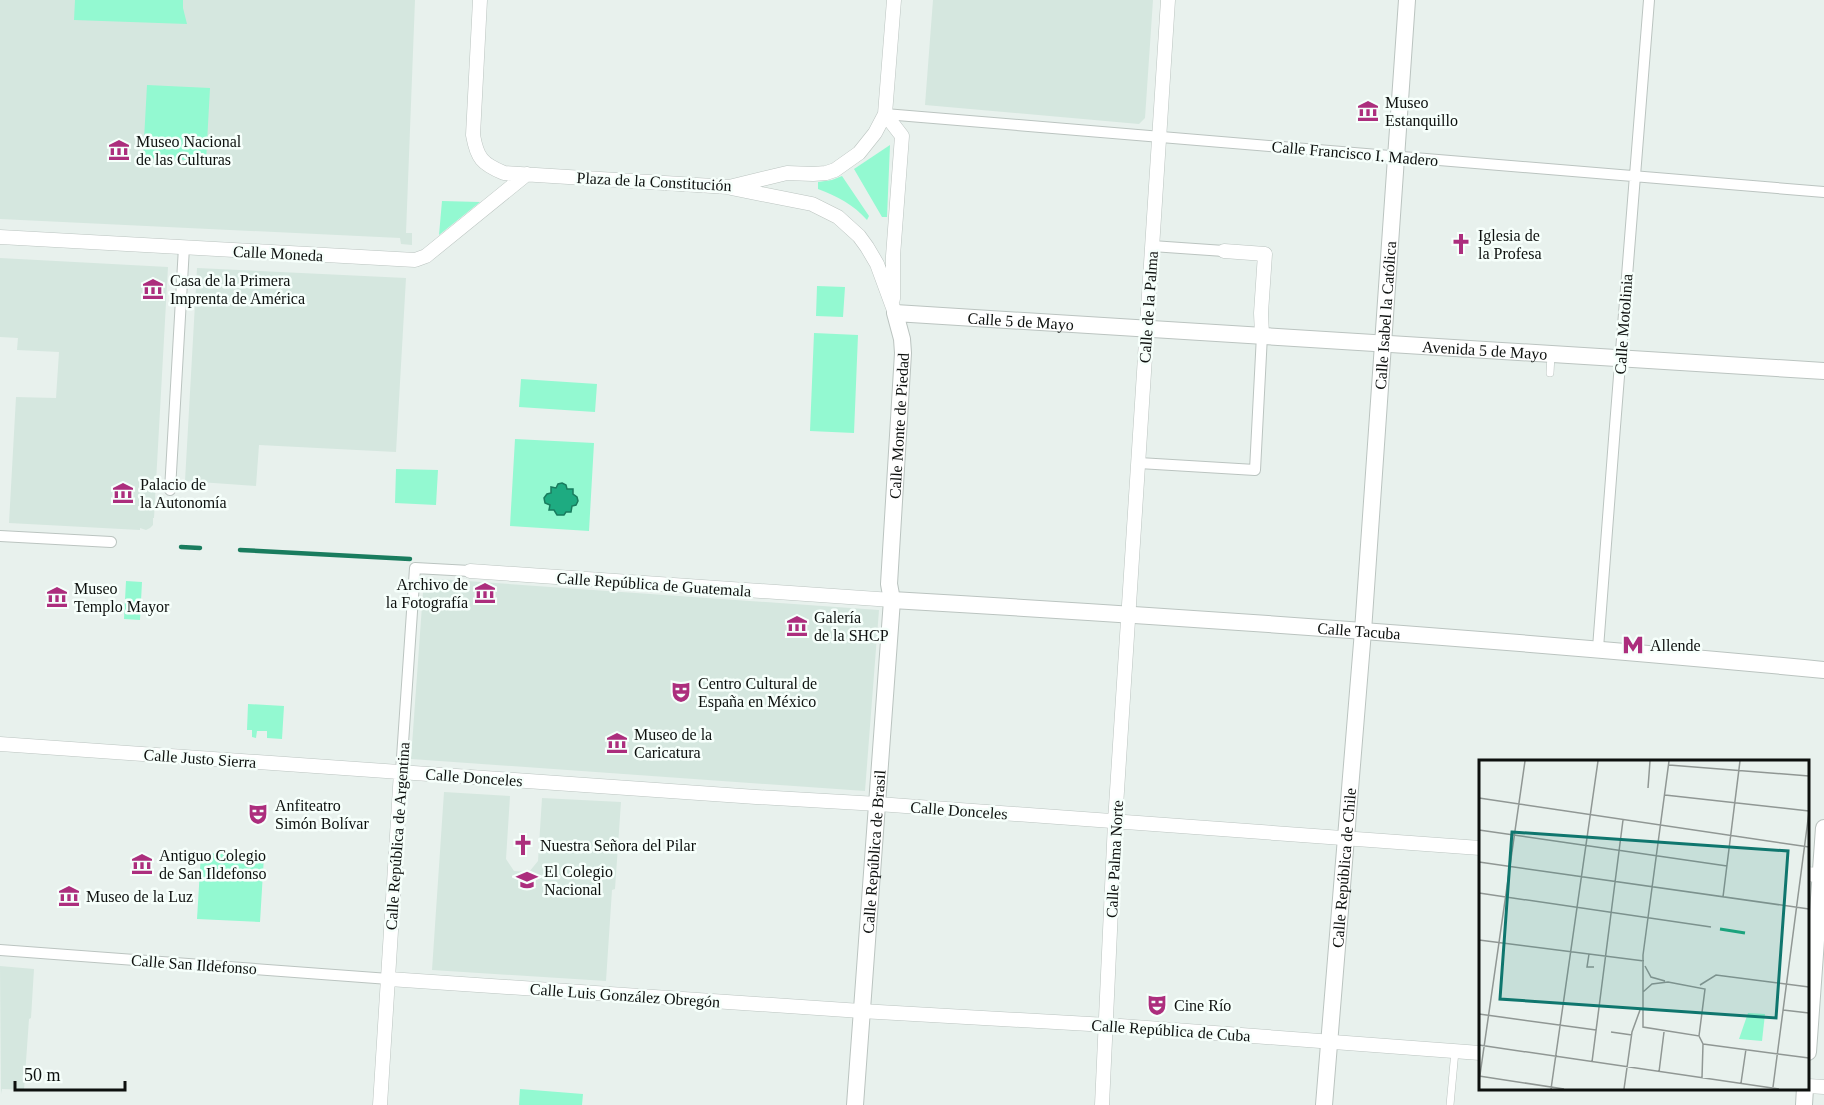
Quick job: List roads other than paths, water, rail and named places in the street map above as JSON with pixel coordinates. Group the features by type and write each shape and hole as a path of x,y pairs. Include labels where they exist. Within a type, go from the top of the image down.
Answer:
{"street":[{"name":"Plaza de la Constitución","path":"480,0 473,135 475,149 490,167 504,173 729,187 787,173 813,174 835,170 859,153 875,133 885,114 894,1"},
{"name":"Calle de la Palma","path":"1128,614 1168,0"},
{"name":"Calle Isabel la Católica","path":"1363,631 1407,0"},
{"name":"Calle Motolinia","path":"1598,648 1633,176 1649,0"},
{"name":"Calle Francisco I. Madero","path":"885,114 1824,192"},
{"name":"Calle Monte de Piedad","path":"885,114 902,136 893,256 893,297 903,353 889,584 892,600"},
{"name":"Calle Moneda","path":"0,237 415,260 426,256 527,174"},
{"path":"729,187 812,204 838,217 859,236 867,247 877,264 895,313"},
{"path":"1139,463 1255,470 1265,254 1152,246"},
{"path":"170,490 184,248"},
{"name":"Calle 5 de Mayo","path":"895,313 1146,329"},
{"name":"Avenida 5 de Mayo","path":"1146,329 1824,370"},
{"path":"0,536 111,542"},
{"name":"Calle República de Guatemala","path":"415,568 892,600"},
{"name":"Calle República de Argentina","path":"380,1105 415,568"},
{"name":"Calle Tacuba","path":"892,600 1128,614 1598,648 1824,670"},
{"name":"Calle República de Brasil","path":"855,1105 892,600"},
{"name":"Calle Palma Norte","path":"1102,1105 1115,822 1128,614"},
{"name":"Calle República de Chile","path":"1324,1105 1363,631"},
{"name":"Calle Justo Sierra","path":"0,744 401,772"},
{"name":"Calle Donceles","path":"401,772 1479,848"},
{"path":"1809,1034 1818,875 1824,828"},
{"name":"Calle San Ildefonso","path":"0,950 389,979"},
{"name":"Calle Luis González Obregón","path":"389,979 861,1011"},
{"name":"Calle República de Cuba","path":"861,1011 1107,1025 1479,1053"},
{"path":"1804,1105 1806,1090"}],"lane":[{"path":"1550,373 1551,354"},
{"path":"1450,1105 1455,1051"}],"waterway":[{"path":"181,547 200,548"},
{"path":"240,550 410,559"}],"place":[{"name":"Museo Estanquillo","path":"1368,111"},
{"name":"Museo Nacional de las Culturas","path":"119,150"},
{"name":"Iglesia de la Profesa","path":"1461,244"},
{"name":"Casa de la Primera Imprenta de América","path":"153,289"},
{"name":"Palacio de la Autonomía","path":"123,493"},
{"name":"Archivo de la Fotografía","path":"485,593"},
{"name":"Museo Templo Mayor","path":"57,597"},
{"name":"Galería de la SHCP","path":"797,626"},
{"name":"Allende","path":"1633,645"},
{"name":"Centro Cultural de España en México","path":"681,692"},
{"name":"Museo de la Caricatura","path":"617,743"},
{"name":"Anfiteatro Simón Bolívar","path":"258,814"},
{"name":"Nuestra Señora del Pilar","path":"523,845"},
{"name":"Antiguo Colegio de San Ildefonso","path":"142,864"},
{"name":"El Colegio Nacional","path":"527,880"},
{"name":"Museo de la Luz","path":"69,896"},
{"name":"Cine Río","path":"1157,1005"}]}
